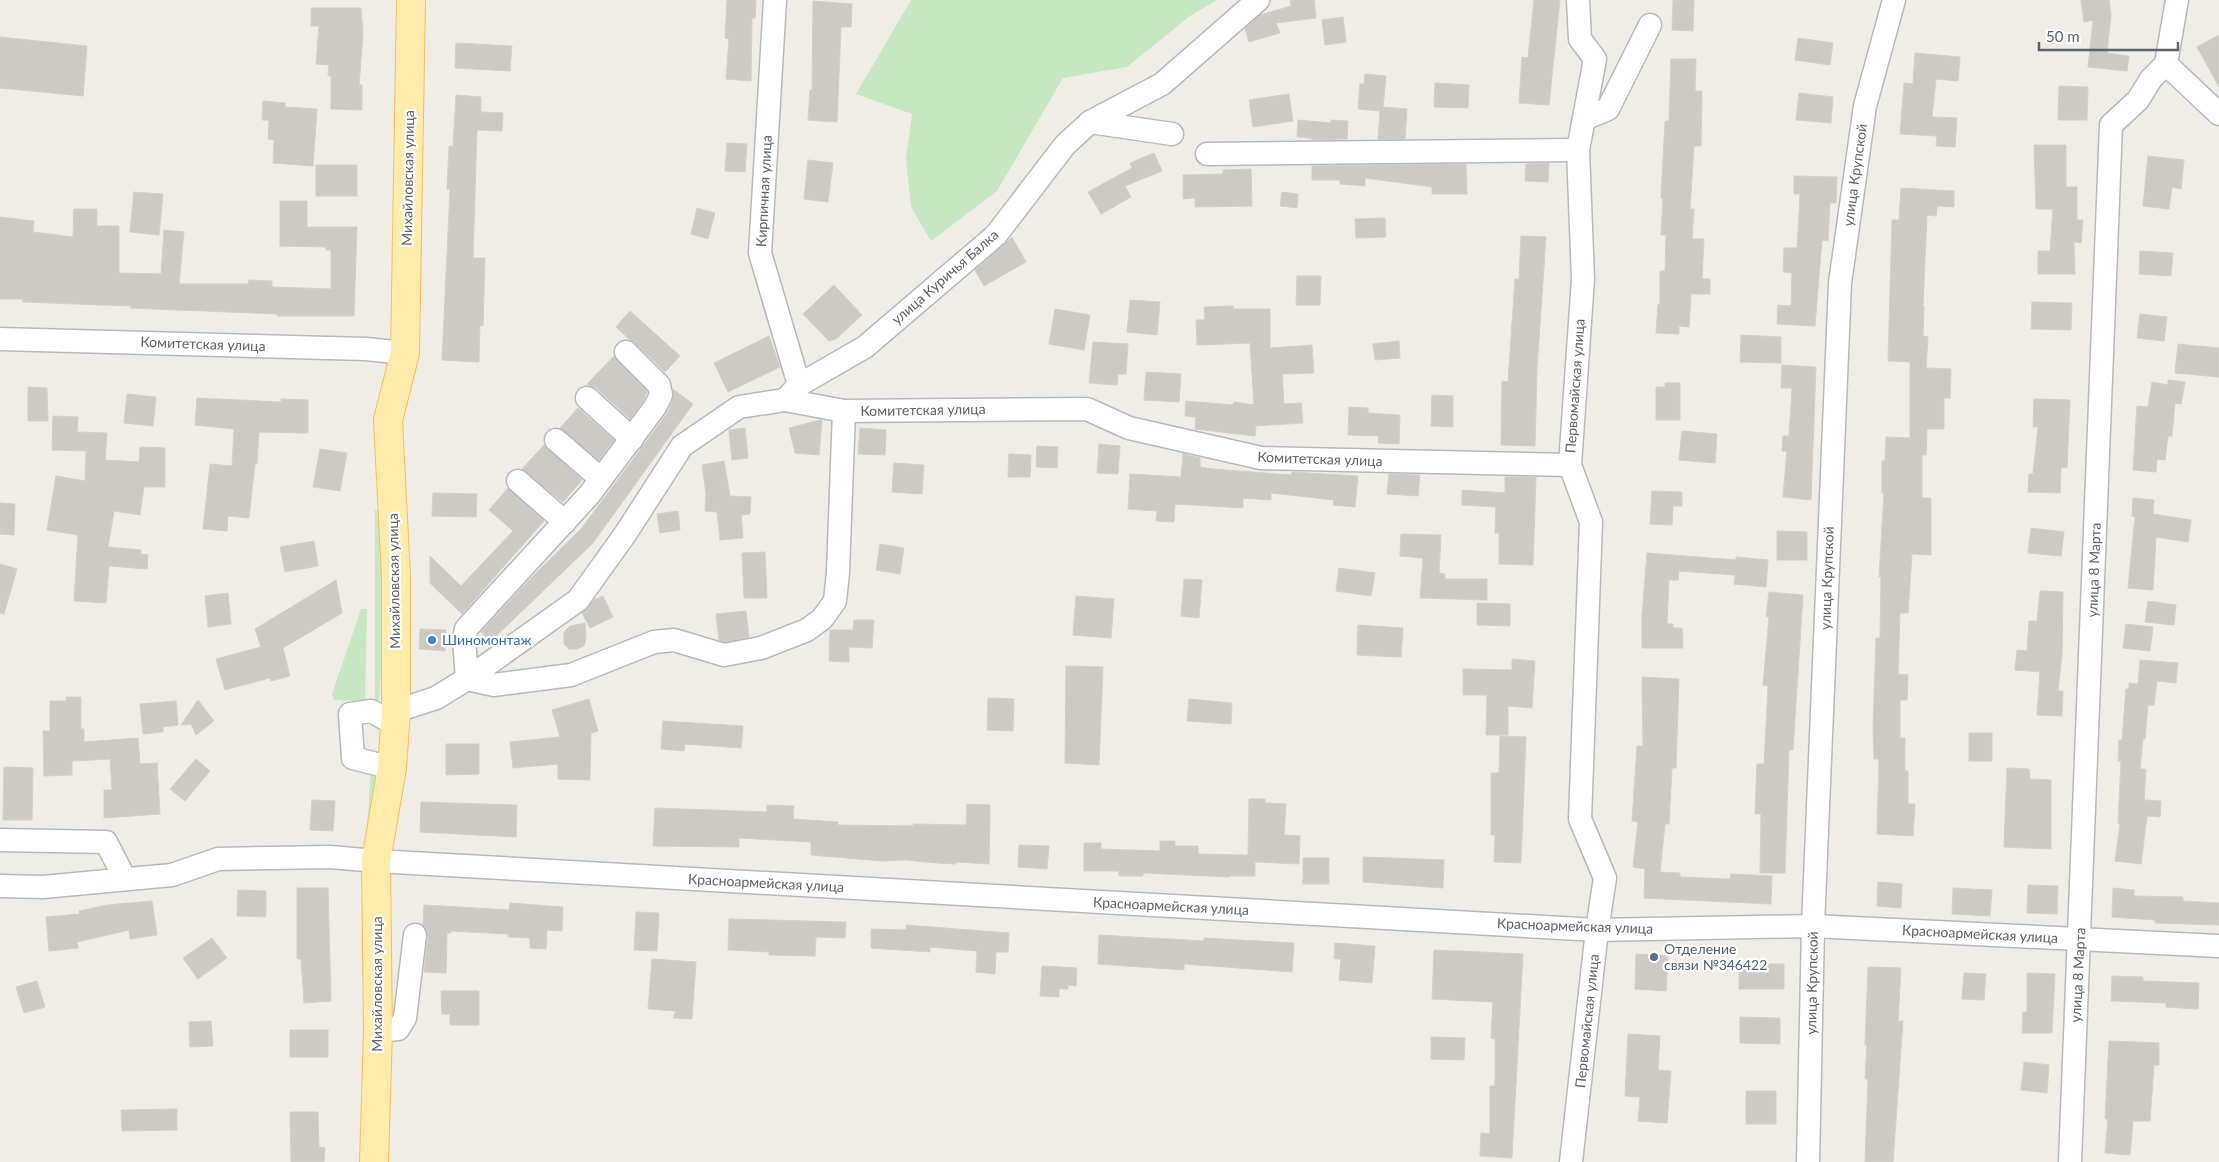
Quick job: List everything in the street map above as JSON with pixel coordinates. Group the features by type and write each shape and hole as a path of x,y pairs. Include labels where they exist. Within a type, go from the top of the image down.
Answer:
{"main road":[{"name":"Михайловская улица","path":"374,1162 378,1032 376,862 392,768 396,718 396,577 388,420 405,353 411,0"}],"street":[{"name":"Кирпичная улица","path":"775,0 760,252 792,392"},
{"name":"улица Куричья Балка","path":"792,392 865,347 996,235 1065,145 1090,122 1162,84 1258,0"},
{"name":"Первомайская улица","path":"1571,1162 1596,930 1604,878 1580,819 1591,522 1570,465 1583,279 1578,150 1595,59 1580,39 1578,0"},
{"name":"улица Крупской","path":"1808,1162 1813,926 1840,283 1865,106 1894,0"},
{"path":"2177,0 2166,64 2219,114"},
{"path":"1584,118 1608,109 1650,25"},
{"name":"улица 8 Марта","path":"2070,1162 2111,125 2138,100 2151,79 2166,64"},
{"path":"1090,122 1172,134"},
{"path":"1207,154 1578,150"},
{"name":"Комитетская улица","path":"0,339 366,349 405,353"},
{"path":"626,352 659,385 661,395 655,408 601,480 565,522 466,629 464,639 467,679 494,685 571,675 654,642 674,640 724,655 761,648 807,630 822,619 835,601 838,572 844,411"},
{"name":"Комитетская улица","path":"396,718 436,698 467,679 578,600 626,534 682,446 739,408 792,392 844,411 1087,409 1129,428 1261,458 1570,465"},
{"path":"587,398 632,438"},
{"path":"556,440 601,480"},
{"path":"518,481 565,522"},
{"path":"392,768 353,758 350,714 371,711 396,718"},
{"path":"0,840 106,842 126,879"},
{"name":"Красноармейская улица","path":"0,886 43,886 172,875 218,858 330,857 376,862 1596,930 1813,926 2219,946"},
{"path":"378,1032 398,1029 405,1018 415,935"}],"green space":[{"path":"911,0 1217,0 1190,16 1127,67 1063,78 997,191 931,241 911,207 906,159 912,114 856,94"},
{"path":"375,510 379,511 385,601 379,701 375,700"},
{"path":"361,609 367,609 365,701 334,700 332,694"},
{"path":"377,770 371,853 365,853 371,771"}],"building":[{"path":"727,0 756,0 755,18 752,18 751,81 726,79 729,39 725,38"},
{"path":"1290,0 1314,0 1316,18 1276,23 1280,33 1249,42 1245,29 1260,15 1291,6"},
{"path":"1534,0 1560,0 1549,105 1519,103 1522,57 1528,58"},
{"path":"1673,0 1694,0 1693,31 1672,30"},
{"path":"2081,0 2109,0 2111,14 2107,53 2129,56 2127,71 2088,67 2093,20 2084,22"},
{"path":"813,1 852,4 851,27 841,27 837,122 808,120 810,90 812,90"},
{"path":"311,8 361,8 363,34 359,85 362,85 362,110 331,109 329,65 316,64 319,26 311,26"},
{"path":"1343,17 1346,42 1325,45 1322,20"},
{"path":"2219,35 2219,87 2197,47"},
{"path":"0,37 87,46 83,96 0,88"},
{"path":"1798,38 1833,43 1830,65 1795,60"},
{"path":"456,43 512,46 510,71 455,68"},
{"path":"1915,53 1960,57 1958,81 1936,79 1932,117 1957,118 1955,147 1936,146 1937,136 1900,134 1904,83 1913,84"},
{"path":"1671,59 1696,59 1695,91 1702,91 1701,146 1694,146 1690,209 1694,209 1692,239 1704,239 1702,279 1710,279 1710,294 1691,294 1689,327 1679,326 1679,334 1656,333 1658,304 1660,304 1660,271 1665,271 1666,235 1661,235 1663,198 1661,198 1665,121 1669,121"},
{"path":"1365,74 1386,76 1383,107 1407,109 1405,139 1378,139 1380,111 1358,109 1360,84 1364,84"},
{"path":"1435,83 1469,85 1468,108 1434,107"},
{"path":"2059,86 2088,87 2087,120 2058,120"},
{"path":"1799,93 1833,97 1831,123 1796,120"},
{"path":"1289,94 1293,121 1253,127 1249,100"},
{"path":"456,95 481,97 481,112 503,113 502,131 477,130 473,258 485,258 483,326 480,325 479,362 442,360 450,189 447,189 449,146 453,146"},
{"path":"263,101 285,103 285,107 317,109 313,166 273,163 274,140 268,139 269,120 262,120"},
{"path":"1298,120 1331,123 1331,120 1348,121 1347,139 1312,140 1312,138 1297,137"},
{"path":"727,143 747,144 745,172 725,171"},
{"path":"2034,145 2066,145 2066,187 2077,187 2077,220 2083,220 2081,243 2074,242 2075,274 2038,274 2038,251 2050,251 2053,209 2036,209"},
{"path":"1154,153 1162,171 1125,186 1131,197 1101,214 1088,192 1132,168 1130,163"},
{"path":"2148,156 2184,160 2181,189 2172,187 2169,209 2143,206"},
{"path":"808,160 833,163 828,202 804,199"},
{"path":"1549,163 1548,182 1525,181 1526,164"},
{"path":"1466,164 1467,194 1432,194 1432,187 1365,178 1365,186 1340,184 1340,180 1312,180 1312,166"},
{"path":"316,165 357,165 357,196 316,196"},
{"path":"1251,169 1252,206 1195,207 1195,198 1183,199 1183,175 1223,174 1223,170"},
{"path":"1794,176 1837,177 1836,203 1830,203 1828,241 1822,240 1815,326 1777,324 1778,305 1791,306 1792,273 1783,272 1784,248 1797,248 1800,194 1794,194"},
{"path":"1901,188 1954,191 1954,207 1937,206 1936,216 1927,215 1923,306 1923,336 1928,337 1926,368 1951,369 1950,398 1944,398 1944,429 1927,429 1926,455 1922,455 1922,498 1931,498 1931,555 1912,554 1908,613 1900,613 1898,674 1908,675 1907,700 1900,700 1900,738 1905,738 1908,804 1915,804 1913,836 1877,834 1879,759 1874,759 1873,728 1876,638 1880,638 1881,577 1879,577 1884,493 1882,493 1882,461 1885,461 1886,437 1910,438 1910,362 1888,361 1892,220 1899,220"},
{"path":"134,192 163,194 159,235 130,232"},
{"path":"1282,192 1298,194 1297,208 1280,206"},
{"path":"280,201 307,201 307,227 357,227 354,316 277,316 277,314 130,308 131,306 23,302 23,299 0,299 0,217 34,221 33,232 73,237 74,209 97,209 97,226 119,226 119,273 161,274 164,230 184,232 179,284 248,284 249,280 272,281 272,287 331,289 331,250 326,250 326,247 280,246"},
{"path":"697,208 715,213 708,239 691,234"},
{"path":"1385,218 1386,237 1356,238 1355,219"},
{"path":"1521,236 1546,237 1537,368 1535,446 1501,445 1502,381 1508,382 1515,279 1519,279"},
{"path":"1012,237 1026,262 984,286 975,270"},
{"path":"2140,251 2173,253 2171,276 2139,274"},
{"path":"1297,276 1321,276 1320,305 1296,305"},
{"path":"834,285 862,315 836,339 829,341 803,314"},
{"path":"1130,300 1160,302 1157,335 1127,332"},
{"path":"2032,302 2072,303 2071,330 2031,329"},
{"path":"1233,306 1233,309 1270,309 1270,348 1312,345 1314,373 1282,374 1284,404 1301,403 1303,423 1256,426 1255,436 1195,429 1196,417 1185,416 1186,401 1233,405 1234,402 1254,405 1250,343 1197,345 1196,320 1205,320 1204,307"},
{"path":"1055,309 1090,315 1084,350 1049,344"},
{"path":"630,311 680,356 665,372 616,327"},
{"path":"2140,314 2167,317 2164,341 2137,338"},
{"path":"1741,335 1781,337 1781,363 1740,362"},
{"path":"769,336 780,367 728,392 714,363"},
{"path":"1399,341 1400,358 1375,360 1373,344"},
{"path":"1093,342 1128,344 1126,374 1118,374 1117,385 1089,383"},
{"path":"2178,344 2219,348 2219,377 2175,373"},
{"path":"614,356 647,391 644,400 630,419 596,388 587,384"},
{"path":"1782,365 1816,367 1811,500 1783,497 1787,451 1782,451 1783,436 1789,436 1792,388 1781,388"},
{"path":"1146,372 1181,374 1179,402 1144,400"},
{"path":"2168,380 2185,382 2181,404 2175,403 2172,436 2168,436 2165,460 2157,459 2156,472 2133,470 2137,406 2148,407 2152,382 2168,385"},
{"path":"1665,383 1680,383 1680,420 1656,420 1656,387 1665,387"},
{"path":"28,387 47,388 48,421 28,421"},
{"path":"673,389 693,404 593,543 491,641 481,632 534,575 581,529 666,415 673,400"},
{"path":"127,394 156,397 153,426 124,423"},
{"path":"1432,395 1453,396 1453,427 1431,426"},
{"path":"197,398 281,402 281,399 308,400 308,433 259,432 257,464 255,464 249,518 228,516 227,531 203,529 210,464 232,466 234,429 195,425"},
{"path":"2034,399 2070,400 2067,468 2061,467 2060,493 2028,492 2029,474 2033,474 2038,427 2033,427"},
{"path":"1349,407 1368,408 1368,413 1400,415 1399,444 1378,443 1379,436 1348,435"},
{"path":"578,408 614,440 599,460 560,428"},
{"path":"53,416 78,417 77,432 107,433 105,460 139,462 140,447 165,448 165,487 144,487 140,515 114,511 108,547 141,550 141,554 148,555 147,569 109,566 106,603 74,601 78,535 47,530 56,476 85,481 86,451 52,450"},
{"path":"822,420 819,455 795,453 789,428"},
{"path":"745,428 748,458 732,460 729,430"},
{"path":"860,428 886,430 885,455 858,454"},
{"path":"1682,431 1717,434 1715,463 1679,460"},
{"path":"1099,444 1120,446 1118,474 1097,473"},
{"path":"544,445 582,480 563,502 522,469"},
{"path":"1037,446 1058,447 1057,468 1036,467"},
{"path":"320,449 347,453 340,491 313,487"},
{"path":"1009,454 1031,455 1030,477 1008,477"},
{"path":"1183,454 1200,458 1200,467 1213,469 1291,475 1292,472 1358,476 1355,507 1333,505 1334,500 1271,493 1271,500 1243,498 1243,508 1175,504 1174,522 1156,521 1157,511 1128,509 1130,474 1181,477"},
{"path":"724,461 730,496 751,497 750,514 741,515 743,538 720,540 717,512 705,511 706,493 702,465"},
{"path":"894,463 924,465 922,494 892,492"},
{"path":"1389,474 1420,475 1418,496 1387,494"},
{"path":"1505,477 1536,477 1533,565 1499,564 1499,533 1495,533 1496,507 1462,505 1462,490 1505,493"},
{"path":"508,488 544,521 462,614 430,583 430,556 461,586 513,531 489,510"},
{"path":"1652,491 1682,492 1682,506 1673,506 1672,525 1650,524"},
{"path":"433,493 477,494 476,517 432,516"},
{"path":"2133,498 2154,500 2153,514 2191,520 2188,542 2156,537 2153,590 2128,588 2135,517 2132,516"},
{"path":"0,503 15,504 14,535 0,534"},
{"path":"678,511 680,530 660,533 657,514"},
{"path":"2031,528 2064,532 2061,556 2028,553"},
{"path":"1777,531 1807,532 1807,560 1777,560"},
{"path":"1401,534 1441,535 1439,573 1445,574 1445,579 1487,579 1487,600 1420,598 1423,558 1400,556"},
{"path":"314,541 318,566 285,572 280,547"},
{"path":"880,544 904,548 900,574 876,570"},
{"path":"765,552 767,598 744,598 742,553"},
{"path":"1647,553 1736,560 1736,557 1768,560 1766,587 1734,584 1735,575 1679,571 1678,580 1669,580 1667,624 1673,624 1673,628 1682,628 1683,648 1642,648 1642,616"},
{"path":"0,564 17,569 4,614 0,613"},
{"path":"1339,568 1375,573 1371,596 1336,591"},
{"path":"1184,579 1202,580 1199,618 1181,616"},
{"path":"336,580 342,613 283,648 290,676 271,681 270,678 225,690 216,659 261,647 255,629"},
{"path":"2040,591 2063,592 2062,654 2058,691 2063,691 2062,716 2037,715 2040,672 2015,670 2017,650 2027,651 2029,621 2037,621"},
{"path":"1769,592 1803,595 1793,750 1789,750 1785,873 1760,873 1761,814 1755,814 1757,764 1764,764 1768,686 1763,685 1769,617 1766,616"},
{"path":"228,593 231,624 208,627 205,596"},
{"path":"603,596 613,617 590,628 582,613 594,600"},
{"path":"1076,596 1114,599 1111,638 1073,635"},
{"path":"2148,601 2176,605 2174,625 2145,622"},
{"path":"1477,603 1510,604 1510,626 1477,625"},
{"path":"746,611 749,637 725,642 719,640 716,614"},
{"path":"854,620 874,620 872,648 849,647 849,662 829,661 830,630 853,630"},
{"path":"585,623 586,638 584,646 577,649 569,649 564,644 564,632 570,626"},
{"path":"2126,624 2153,627 2150,651 2123,648"},
{"path":"1358,625 1403,628 1401,657 1357,655"},
{"name":"Шиномонтаж","path":"420,629 446,630 445,651 419,649"},
{"path":"1512,659 1535,661 1532,708 1508,706 1508,735 1486,735 1487,695 1463,695 1463,669 1512,670"},
{"path":"2140,660 2178,663 2176,683 2157,681 2154,705 2148,705 2140,769 2146,769 2144,800 2161,801 2160,817 2147,816 2141,864 2115,861 2120,824 2118,824 2121,761 2118,761 2119,740 2122,740 2126,689 2129,689 2129,683 2138,684"},
{"path":"1066,666 1103,667 1099,765 1065,763"},
{"path":"1642,677 1679,679 1676,768 1672,768 1669,824 1665,824 1660,872 1680,873 1680,877 1730,879 1731,874 1772,876 1771,904 1644,898 1645,869 1633,867 1638,822 1632,821 1637,746 1643,746"},
{"path":"66,697 81,697 81,729 84,729 84,742 138,738 140,764 157,763 160,814 104,818 104,790 112,790 110,759 72,761 72,775 44,776 43,731 50,731 50,701 66,701"},
{"path":"988,698 1014,699 1013,731 987,730"},
{"path":"589,699 598,731 591,733 590,780 558,779 558,764 513,768 510,742 560,737 552,710"},
{"path":"1189,699 1232,703 1231,724 1187,721"},
{"path":"198,700 214,721 196,735 191,724 181,725"},
{"path":"176,701 178,725 163,727 163,732 143,734 140,704"},
{"path":"663,721 743,726 741,748 685,744 684,751 661,749"},
{"path":"1969,733 1992,733 1992,761 1969,761"},
{"path":"1500,736 1526,737 1521,863 1494,862 1495,835 1491,835 1491,773 1499,773"},
{"path":"446,744 479,744 479,774 446,775"},
{"path":"196,759 210,771 185,801 170,789"},
{"path":"4,767 33,768 32,820 3,820"},
{"path":"2007,768 2029,769 2030,779 2051,780 2051,849 2004,847"},
{"path":"1249,799 1265,799 1265,803 1286,804 1284,835 1300,836 1299,864 1255,862 1255,876 1229,877 1143,873 1143,876 1119,876 1119,871 1084,871 1084,843 1101,843 1101,849 1160,851 1160,841 1175,841 1175,846 1198,846 1198,854 1248,855"},
{"path":"312,800 335,801 333,831 310,830"},
{"path":"421,802 517,805 516,837 420,832"},
{"path":"967,804 990,805 989,864 956,862 956,864 905,860 882,861 811,855 811,842 739,838 739,847 653,846 655,808 767,812 767,805 794,806 793,819 838,822 838,825 913,826 913,824 966,825"},
{"path":"1019,845 1049,846 1047,869 1018,867"},
{"path":"1363,857 1444,860 1443,888 1363,882"},
{"path":"1303,858 1329,858 1329,884 1303,884"},
{"path":"1878,882 1902,884 1901,908 1877,906"},
{"path":"2028,885 2058,886 2057,914 2027,913"},
{"path":"297,888 328,888 331,1001 304,1003 301,959 297,959"},
{"path":"1953,888 1992,890 1990,916 1952,914"},
{"path":"2113,888 2134,890 2134,896 2183,897 2183,901 2219,903 2219,925 2155,923 2155,920 2112,917"},
{"path":"238,890 266,891 266,917 237,916"},
{"path":"152,901 157,935 130,939 129,930 77,942 78,948 49,951 46,917 80,914 79,911 107,905"},
{"path":"510,903 563,907 562,931 547,930 546,949 530,948 530,938 508,937 508,934 451,931 451,933 447,933 446,973 424,972 428,937 427,930 423,925 424,905 509,910"},
{"path":"636,912 659,913 657,951 634,950"},
{"path":"729,919 846,922 845,938 816,937 815,956 769,955 769,952 728,950"},
{"path":"906,925 1009,933 1008,952 996,952 995,974 976,972 977,951 930,947 930,952 871,948 871,929 906,930"},
{"path":"1099,935 1204,941 1204,938 1294,943 1292,972 1184,964 1184,970 1098,964"},
{"path":"212,938 227,958 198,979 183,958"},
{"path":"1335,943 1375,946 1372,983 1339,980 1341,959 1334,959"},
{"path":"1434,950 1523,954 1512,1158 1480,1156 1481,1133 1490,1134 1490,1086 1495,1086 1495,1039 1491,1038 1493,1002 1432,999"},
{"path":"1636,954 1668,956 1666,991 1635,989"},
{"path":"652,959 696,962 692,1019 673,1018 676,1011 648,1009"},
{"path":"1739,964 1784,964 1784,989 1739,989"},
{"path":"1042,966 1077,968 1076,986 1068,985 1068,989 1059,989 1059,997 1040,996"},
{"path":"1868,967 1901,968 1898,1021 1903,1021 1893,1162 1865,1162 1868,1079 1865,1079 1867,1045 1865,1045"},
{"path":"1964,973 1986,974 1984,1000 1962,999"},
{"path":"2027,973 2055,974 2052,1033 2022,1033 2023,1012 2027,1012"},
{"path":"2112,976 2143,977 2143,981 2199,983 2198,1009 2166,1007 2166,1003 2111,1001"},
{"path":"37,981 45,1007 24,1013 16,987"},
{"path":"441,991 479,991 479,1025 450,1025 450,1014 442,1014"},
{"path":"1740,1017 1780,1018 1780,1044 1740,1043"},
{"path":"211,1021 213,1046 190,1047 189,1022"},
{"path":"290,1030 328,1030 328,1057 290,1057"},
{"path":"1628,1034 1660,1036 1658,1070 1671,1071 1667,1123 1638,1121 1640,1097 1625,1096"},
{"path":"1431,1037 1465,1038 1464,1060 1431,1059"},
{"path":"2109,1041 2159,1043 2159,1065 2154,1065 2150,1121 2133,1121 2130,1155 2105,1153 2108,1119 2105,1119"},
{"path":"2024,1062 2049,1065 2047,1093 2021,1090"},
{"path":"1746,1091 1776,1091 1776,1124 1746,1124"},
{"path":"177,1109 177,1130 122,1131 121,1110"},
{"path":"290,1112 318,1112 319,1147 325,1148 324,1162 291,1162"}],"place":[{"name":"Шиномонтаж","path":"432,640"},
{"name":"Отделение связи №346422","path":"1654,957"}]}
